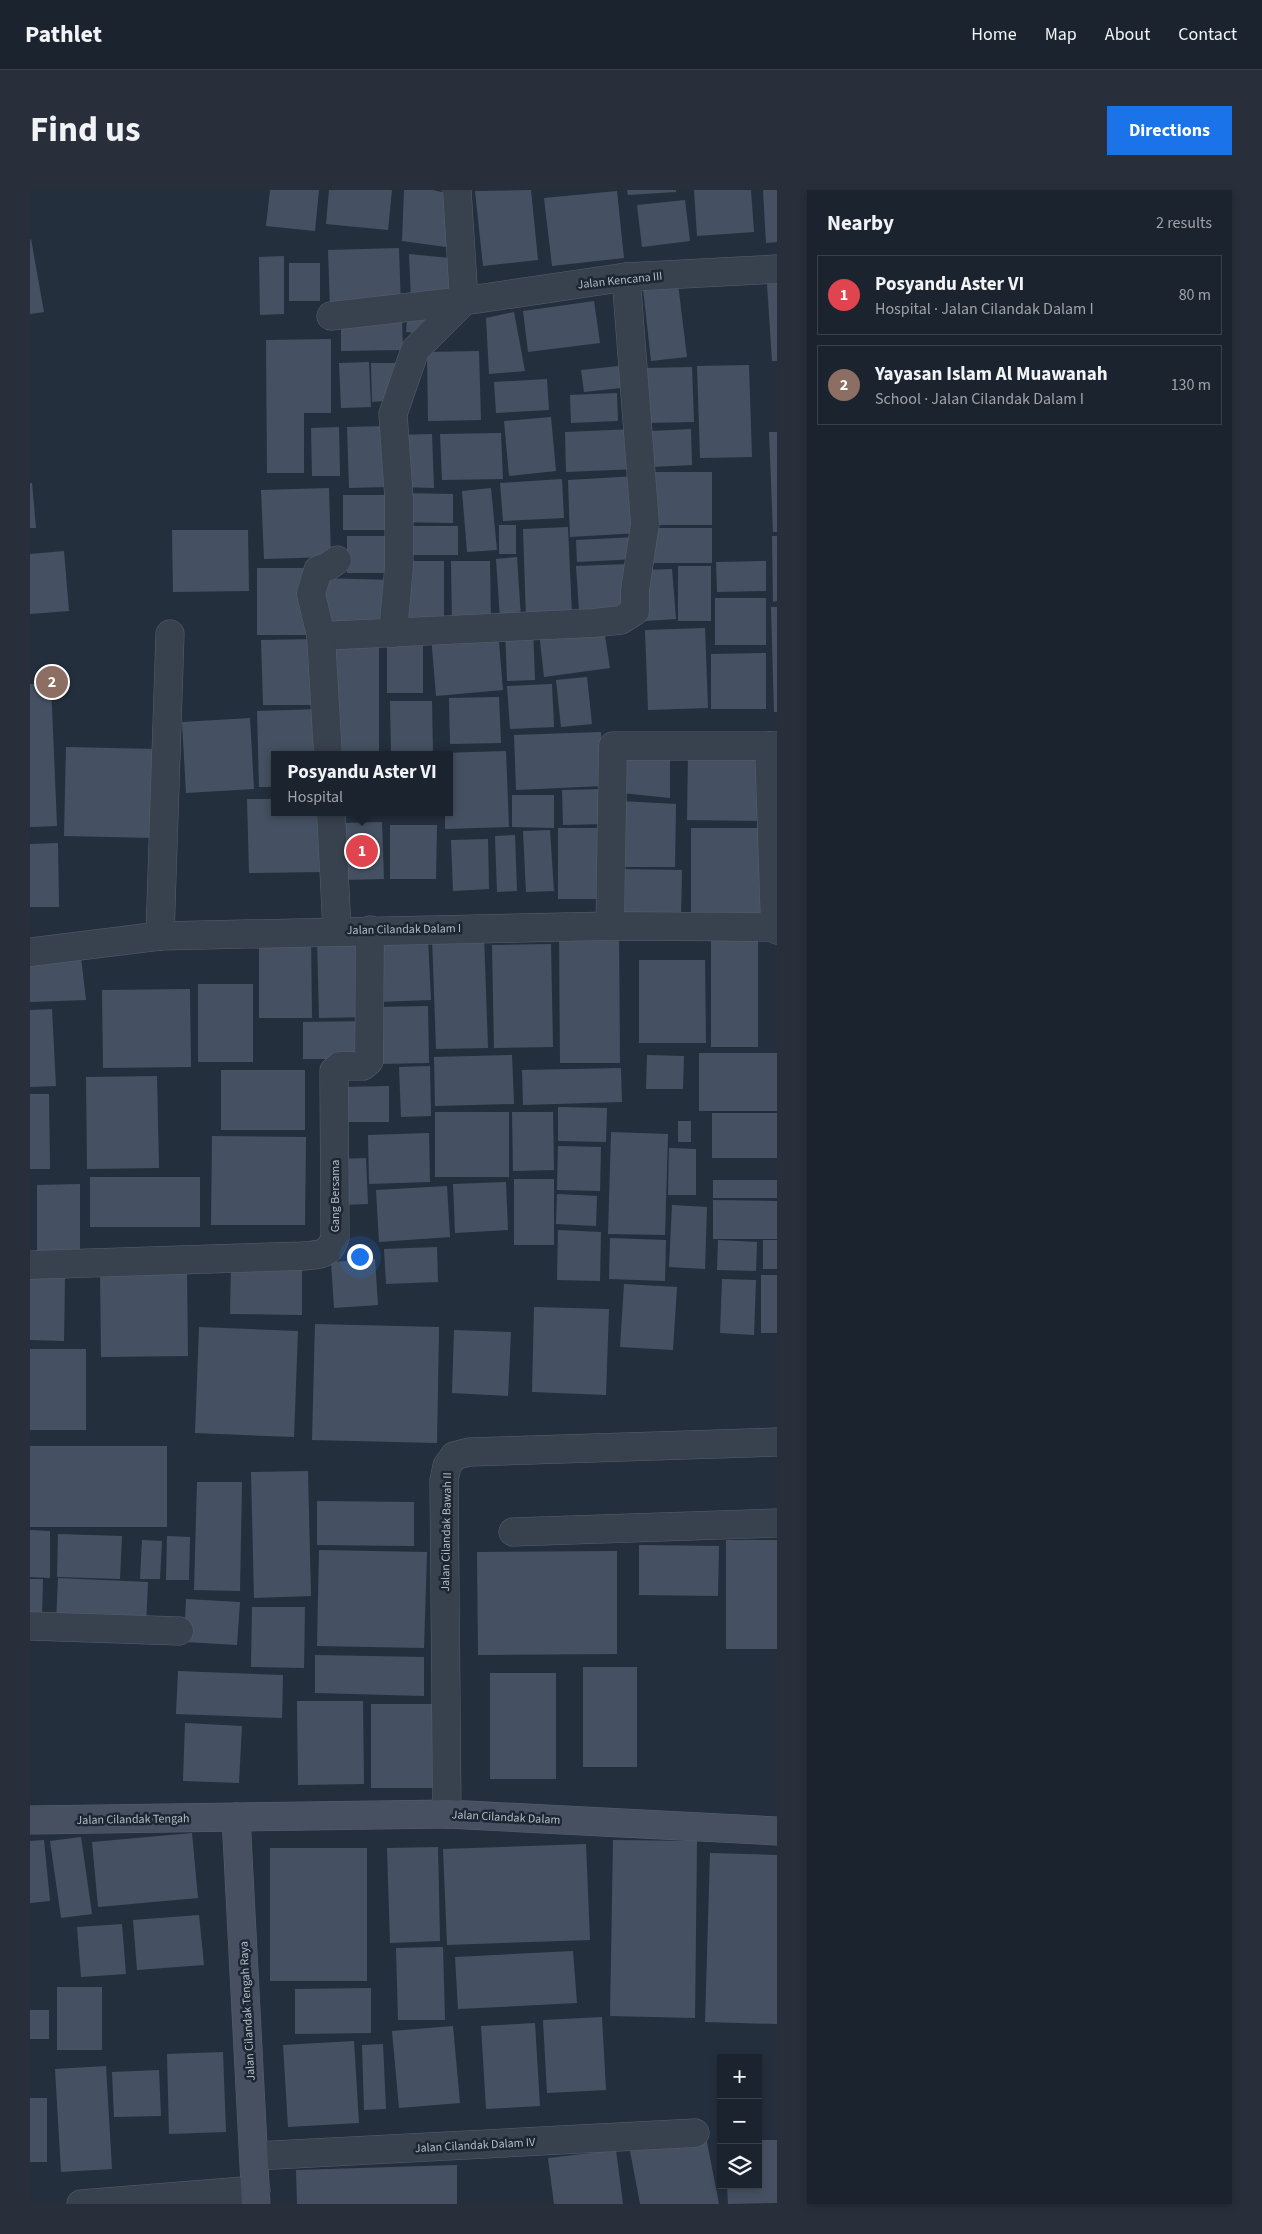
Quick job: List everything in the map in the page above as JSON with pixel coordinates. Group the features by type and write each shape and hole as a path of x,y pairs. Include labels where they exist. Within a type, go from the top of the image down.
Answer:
{"street":[{"path":"393,633 399,566 399,499 393,414 415,350 464,301 457,190"},
{"name":"Jalan Kencana III","path":"331,316 464,301 626,277 777,269"},
{"path":"322,636 593,623 621,620 634,611 635,590 645,524 626,277"},
{"path":"328,751 322,636 312,601 312,586 318,570 327,567 337,560"},
{"path":"160,936 170,634"},
{"path":"610,926 612,746 773,746 776,929"},
{"path":"331,816 337,930"},
{"name":"Jalan Cilandak Dalam I","path":"30,952 160,936 337,930 610,926 776,929"},
{"name":"Gang Bersama","path":"30,1265 302,1256 326,1253 332,1248 335,1237 334,1071 340,1066 363,1066 369,1061 370,930"},
{"name":"Jalan Cilandak Bawah II","path":"448,1814 444,1480 447,1466 454,1456 469,1452 777,1442"},
{"path":"513,1532 777,1523"},
{"path":"30,1626 179,1631"},
{"name":"Jalan Cilandak Dalam","path":"236,1817 448,1814 777,1831"},
{"name":"Jalan Cilandak Tengah","path":"30,1820 236,1817"},
{"name":"Jalan Cilandak Tengah Raya","path":"236,1817 256,2197"},
{"name":"Jalan Cilandak Dalam IV","path":"255,2156 695,2133"},
{"path":"81,2204 256,2197"}],"building":[{"path":"270,190 319,190 315,231 266,226"},
{"path":"329,190 392,190 388,230 326,224"},
{"path":"404,190 433,190 446,193 446,247 402,241"},
{"path":"531,190 538,260 483,266 475,191"},
{"path":"627,190 676,190 676,192 628,195"},
{"path":"694,190 751,190 754,232 697,236"},
{"path":"763,190 777,190 777,242 766,243"},
{"path":"617,191 624,258 552,266 544,198"},
{"path":"685,200 690,241 642,247 637,205"},
{"path":"30,240 44,312 30,314"},
{"path":"399,248 401,306 330,308 328,250"},
{"path":"409,254 449,258 451,299 411,300"},
{"path":"284,256 284,314 260,315 259,257"},
{"path":"289,263 320,263 320,301 289,301"},
{"path":"777,283 777,361 772,361 767,284"},
{"path":"678,284 687,357 651,361 643,289"},
{"path":"594,301 600,343 528,352 523,311"},
{"path":"408,308 430,311 428,334 406,332"},
{"path":"514,312 525,371 489,374 486,318"},
{"path":"402,317 403,350 341,351 341,318"},
{"path":"331,339 331,413 304,413 304,473 267,473 266,340"},
{"path":"479,351 481,420 428,421 427,352"},
{"path":"369,362 371,407 341,408 339,363"},
{"path":"371,363 402,363 396,400 372,402"},
{"path":"628,365 630,387 584,392 581,370"},
{"path":"749,365 752,457 700,458 697,366"},
{"path":"692,367 694,422 646,423 645,368"},
{"path":"547,379 549,410 496,413 494,382"},
{"path":"617,393 618,421 571,423 570,395"},
{"path":"551,417 556,471 509,476 504,421"},
{"path":"386,426 387,487 349,488 347,427"},
{"path":"339,427 340,476 312,476 311,428"},
{"path":"635,429 637,469 566,472 565,432"},
{"path":"691,429 692,465 651,467 650,431"},
{"path":"769,432 777,432 777,532 773,532"},
{"path":"501,433 503,479 442,480 440,434"},
{"path":"432,434 434,488 400,487 396,435"},
{"path":"651,472 712,472 712,525 651,525"},
{"path":"637,476 640,533 570,537 568,480"},
{"path":"562,479 564,518 503,521 500,483"},
{"path":"30,483 32,483 36,528 30,528"},
{"path":"329,488 331,557 264,559 261,490"},
{"path":"491,488 497,550 467,552 462,491"},
{"path":"401,493 453,494 453,523 400,522"},
{"path":"343,495 397,495 397,530 343,530"},
{"path":"499,525 516,525 516,554 499,554"},
{"path":"407,526 458,526 458,555 407,555"},
{"path":"568,527 572,615 526,618 523,529"},
{"path":"650,528 712,528 712,563 650,563"},
{"path":"172,530 248,530 249,591 173,592"},
{"path":"347,536 394,536 394,573 347,573"},
{"path":"772,536 777,536 777,601 773,602"},
{"path":"637,537 638,559 577,562 576,540"},
{"path":"64,551 69,611 30,614 30,554"},
{"path":"517,557 521,618 500,620 496,559"},
{"path":"405,561 444,561 444,625 405,625"},
{"path":"451,561 490,561 491,625 452,626"},
{"path":"766,561 766,591 717,592 716,562"},
{"path":"628,564 630,607 579,610 576,566"},
{"path":"678,566 711,566 711,621 678,621"},
{"path":"257,568 309,568 309,635 257,635"},
{"path":"672,569 676,619 646,621 643,570"},
{"path":"318,578 395,580 391,628 320,625"},
{"path":"715,598 766,598 766,645 715,645"},
{"path":"771,607 777,607 777,712 774,712"},
{"path":"603,623 610,668 544,677 539,632"},
{"path":"533,627 535,680 507,681 505,628"},
{"path":"705,628 708,708 648,710 645,630"},
{"path":"498,630 503,690 436,696 431,635"},
{"path":"330,637 379,637 379,751 330,751"},
{"path":"387,637 423,637 423,693 387,693"},
{"path":"318,639 319,705 263,705 261,640"},
{"path":"766,653 766,709 711,709 711,654"},
{"path":"587,677 592,724 561,727 556,680"},
{"path":"51,683 57,826 30,827 30,684"},
{"path":"552,684 554,727 510,729 507,686"},
{"path":"499,697 501,743 450,744 449,698"},
{"path":"390,701 432,701 433,751 391,751"},
{"path":"321,709 323,751 271,751 271,787 259,787 257,711"},
{"path":"250,718 254,789 186,793 182,722"},
{"path":"601,732 603,786 516,790 514,735"},
{"path":"66,747 157,749 155,838 64,836"},
{"path":"506,751 509,827 445,829 445,816 453,816 453,753"},
{"path":"688,753 762,754 762,821 687,820"},
{"path":"620,755 670,758 670,798 622,793"},
{"path":"605,789 605,824 563,825 562,790"},
{"path":"512,795 554,795 554,828 512,827"},
{"path":"247,799 271,799 271,816 321,816 322,872 249,873"},
{"path":"621,801 676,804 675,867 621,867"},
{"path":"382,822 384,879 343,880 341,823"},
{"path":"390,825 437,825 436,879 390,879"},
{"path":"558,828 605,828 605,899 558,899"},
{"path":"691,828 766,828 766,918 691,918"},
{"path":"550,830 554,891 526,892 523,831"},
{"path":"515,835 517,891 497,892 495,836"},
{"path":"488,839 489,889 453,891 451,840"},
{"path":"58,843 59,907 30,907 30,844"},
{"path":"618,869 682,870 681,920 616,919"},
{"path":"619,932 620,1063 560,1063 559,933"},
{"path":"711,934 758,934 758,1047 711,1047"},
{"path":"484,935 488,1048 436,1049 432,936"},
{"path":"259,936 311,936 312,1018 259,1018"},
{"path":"364,938 366,1017 319,1018 317,939"},
{"path":"428,938 431,1000 377,1002 373,941"},
{"path":"551,944 553,1047 494,1048 492,945"},
{"path":"81,957 86,1000 30,1002 30,963"},
{"path":"639,960 705,960 706,1043 639,1043"},
{"path":"198,984 253,984 253,1062 198,1062"},
{"path":"190,989 191,1067 103,1068 102,990"},
{"path":"428,1006 429,1063 379,1064 377,1007"},
{"path":"52,1009 56,1086 30,1087 30,1010"},
{"path":"368,1021 368,1059 303,1059 303,1022"},
{"path":"699,1053 777,1053 777,1111 699,1111"},
{"path":"512,1055 514,1104 435,1106 434,1057"},
{"path":"647,1055 684,1056 683,1089 646,1089"},
{"path":"430,1066 431,1116 401,1117 399,1067"},
{"path":"621,1068 622,1102 523,1105 522,1070"},
{"path":"221,1070 305,1070 305,1130 221,1130"},
{"path":"157,1076 159,1168 87,1169 86,1077"},
{"path":"389,1086 389,1122 343,1122 342,1087"},
{"path":"30,1094 49,1094 50,1169 30,1169"},
{"path":"558,1107 607,1108 606,1142 558,1141"},
{"path":"435,1112 509,1112 509,1177 435,1177"},
{"path":"512,1112 553,1112 554,1170 513,1171"},
{"path":"712,1113 777,1113 777,1158 712,1158"},
{"path":"678,1121 691,1121 691,1142 678,1142"},
{"path":"611,1132 668,1134 665,1235 608,1234"},
{"path":"429,1133 430,1182 369,1184 368,1135"},
{"path":"212,1136 306,1137 305,1225 211,1225"},
{"path":"558,1146 601,1147 600,1191 557,1190"},
{"path":"669,1148 696,1149 696,1195 668,1195"},
{"path":"366,1158 368,1204 341,1205 339,1159"},
{"path":"90,1177 200,1177 200,1227 90,1227"},
{"path":"514,1179 554,1179 554,1245 514,1245"},
{"path":"713,1180 777,1180 777,1198 713,1198"},
{"path":"506,1182 508,1230 455,1233 453,1184"},
{"path":"80,1184 80,1252 37,1252 37,1185"},
{"path":"447,1186 450,1237 379,1242 376,1190"},
{"path":"557,1194 597,1196 596,1226 556,1224"},
{"path":"713,1200 777,1201 777,1239 713,1239"},
{"path":"672,1205 707,1207 705,1269 669,1267"},
{"path":"558,1230 601,1232 600,1281 557,1280"},
{"path":"610,1238 666,1240 665,1281 609,1279"},
{"path":"718,1240 757,1242 756,1271 717,1270"},
{"path":"763,1240 777,1240 777,1269 763,1269"},
{"path":"437,1247 438,1282 386,1284 384,1249"},
{"path":"375,1259 378,1305 334,1308 331,1262"},
{"path":"231,1266 302,1267 302,1315 230,1314"},
{"path":"187,1269 188,1356 101,1357 100,1271"},
{"path":"761,1275 777,1275 777,1333 761,1333"},
{"path":"30,1278 65,1278 64,1341 30,1340"},
{"path":"722,1279 756,1280 754,1335 720,1333"},
{"path":"624,1284 677,1287 673,1350 620,1347"},
{"path":"534,1307 609,1309 606,1395 532,1392"},
{"path":"315,1324 439,1327 437,1443 312,1440"},
{"path":"199,1327 298,1331 294,1437 195,1433"},
{"path":"454,1330 511,1332 508,1396 452,1393"},
{"path":"30,1349 86,1349 86,1430 30,1430"},
{"path":"30,1446 167,1446 167,1527 30,1527"},
{"path":"308,1471 311,1596 254,1598 251,1472"},
{"path":"197,1482 242,1482 240,1591 194,1590"},
{"path":"317,1501 414,1502 414,1546 317,1545"},
{"path":"30,1530 50,1531 50,1578 30,1577"},
{"path":"58,1534 122,1536 120,1579 57,1577"},
{"path":"167,1536 190,1537 189,1580 166,1580"},
{"path":"142,1540 162,1541 160,1579 140,1579"},
{"path":"726,1540 777,1540 777,1649 726,1649"},
{"path":"639,1545 719,1546 718,1596 639,1595"},
{"path":"319,1550 427,1552 424,1648 317,1646"},
{"path":"617,1551 617,1654 478,1655 477,1552"},
{"path":"58,1578 148,1582 146,1626 56,1623"},
{"path":"30,1579 43,1579 42,1617 30,1617"},
{"path":"186,1599 240,1602 237,1645 184,1642"},
{"path":"252,1607 305,1607 304,1668 251,1667"},
{"path":"315,1655 424,1657 424,1696 315,1693"},
{"path":"583,1667 637,1667 637,1767 583,1767"},
{"path":"178,1671 283,1675 282,1718 176,1714"},
{"path":"490,1673 556,1673 556,1779 490,1779"},
{"path":"297,1701 363,1701 364,1784 298,1785"},
{"path":"371,1704 440,1704 440,1788 371,1788"},
{"path":"185,1723 242,1726 239,1783 183,1781"},
{"path":"192,1833 198,1898 98,1907 92,1842"},
{"path":"81,1837 92,1914 61,1918 50,1841"},
{"path":"44,1840 50,1901 30,1903 30,1841"},
{"path":"613,1840 697,1841 695,2018 610,2016"},
{"path":"586,1844 590,1940 447,1945 443,1849"},
{"path":"438,1847 440,1941 390,1943 387,1848"},
{"path":"270,1848 367,1848 367,1981 270,1981"},
{"path":"710,1853 777,1855 777,2024 705,2022"},
{"path":"199,1915 204,1965 137,1970 133,1920"},
{"path":"122,1924 126,1974 81,1977 77,1927"},
{"path":"443,1947 445,2020 398,2020 396,1948"},
{"path":"573,1951 577,2003 458,2009 455,1957"},
{"path":"57,1987 102,1987 102,2050 57,2050"},
{"path":"371,1988 371,2033 295,2034 295,1989"},
{"path":"30,2010 49,2010 49,2039 30,2039"},
{"path":"602,2017 606,2090 547,2093 543,2020"},
{"path":"535,2023 540,2106 486,2109 481,2026"},
{"path":"453,2026 460,2103 399,2108 392,2031"},
{"path":"354,2041 359,2123 288,2127 283,2045"},
{"path":"383,2044 386,2109 364,2110 362,2045"},
{"path":"223,2052 226,2132 169,2134 167,2054"},
{"path":"106,2066 112,2169 61,2172 55,2069"},
{"path":"159,2070 161,2116 114,2117 112,2072"},
{"path":"30,2098 47,2098 47,2162 30,2162"},
{"path":"706,2137 719,2204 640,2204 630,2151"},
{"path":"762,2140 777,2140 777,2203 728,2204 727,2189 762,2189"},
{"path":"616,2150 623,2204 554,2204 548,2158"},
{"path":"457,2165 457,2204 297,2204 296,2170"}],"place":[{"name":"Yayasan Islam Al Muawanah","path":"52,682"},
{"name":"Posyandu Aster VI","path":"362,851"}]}
